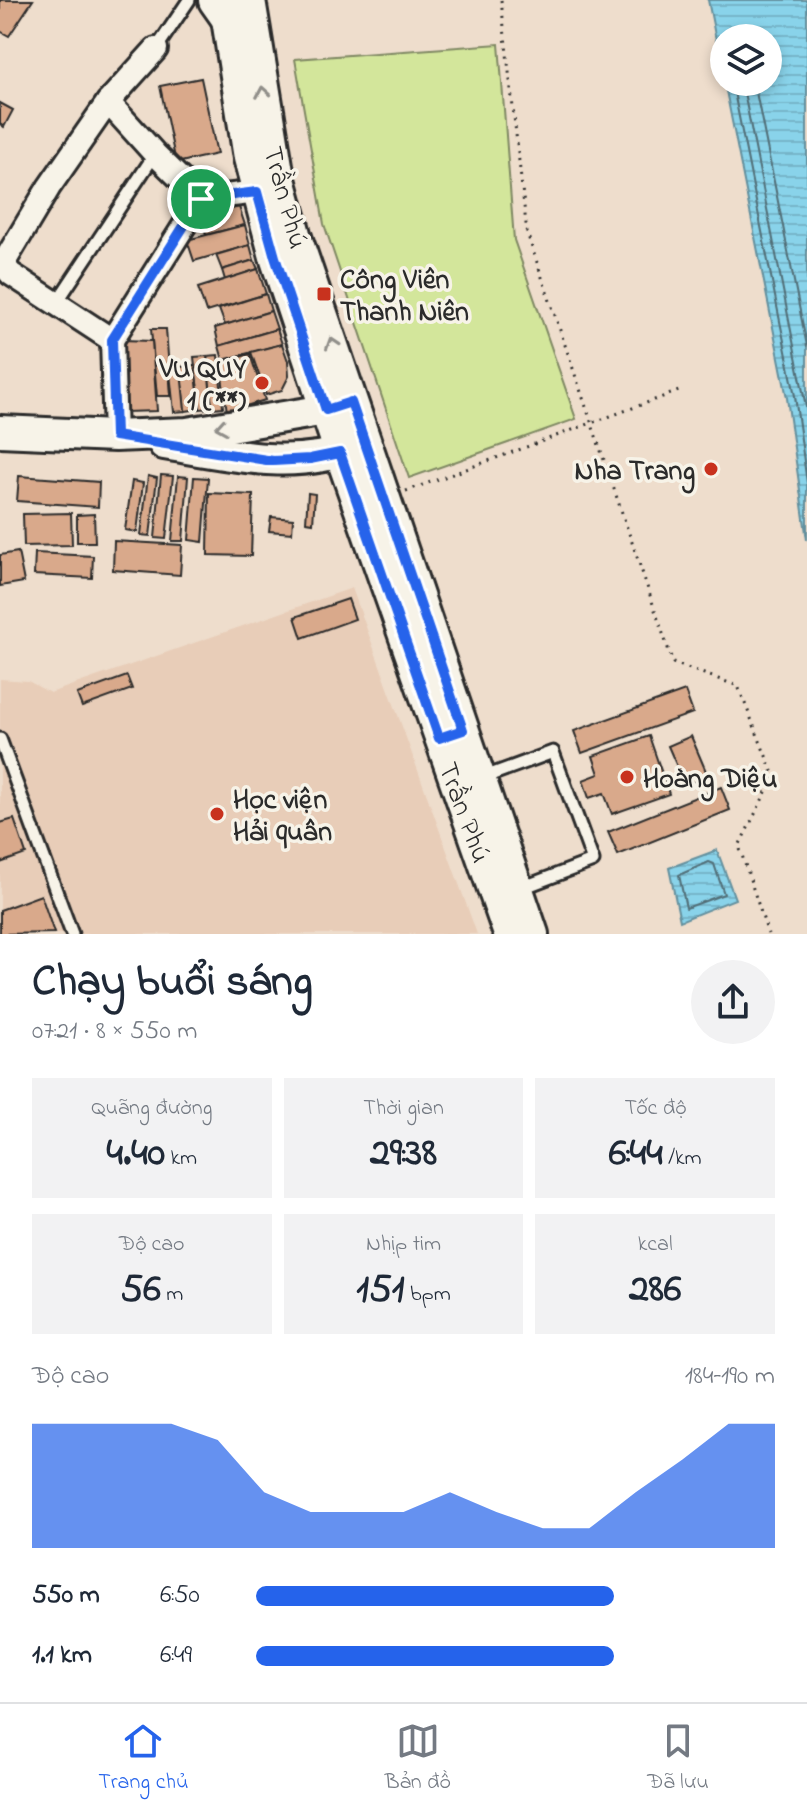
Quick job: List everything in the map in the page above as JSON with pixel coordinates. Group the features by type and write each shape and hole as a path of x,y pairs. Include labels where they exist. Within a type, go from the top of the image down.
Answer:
{"main road":[{"name":"Trần Phú","path":"229,4 241,117 275,257 353,448 451,734 509,934"},
{"name":"Trần Phú","path":"229,4 295,234 338,406"},
{"path":"0,431 115,436 187,433 338,406"},
{"path":"115,436 273,461 310,459 353,448"},
{"name":"Trần Phú","path":"451,734 480,779 533,934"}],"street":[{"path":"112,340 11,274 6,268 6,259 49,187 108,102 156,49"},
{"path":"108,102 201,199"},
{"path":"201,199 257,192"},
{"path":"115,436 112,340 201,199"}],"lane":[{"path":"156,49 189,0"},
{"path":"57,302 155,154"},
{"path":"0,739 72,934"},
{"path":"480,779 553,752 593,861 518,889"}],"path":[{"path":"501,0 527,233 673,663 738,686 774,776 739,846 768,934"},
{"path":"402,493 679,391"}],"shaded area":[{"name":"Học viện Hải quân","path":"352,588 477,934 0,934 0,679 28,681 50,693"}],"green space":[{"path":"499,44 514,240 576,419 409,478 324,224 295,59"}],"water":[{"path":"708,0 807,0 807,540 787,398 727,96 782,96 782,24 713,24"},
{"path":"717,850 735,899 680,921 669,868"}],"building":[{"path":"0,0 33,0 9,36 0,31"},
{"path":"201,78 217,154 176,163 160,86"},
{"path":"0,103 13,110 4,127 0,124"},
{"path":"239,207 245,225 206,235 201,217"},
{"path":"245,225 250,245 194,261 187,240"},
{"path":"250,245 254,260 222,270 216,255"},
{"path":"254,260 258,269 225,280 222,270"},
{"path":"258,269 266,294 206,312 198,288"},
{"path":"266,294 271,311 225,325 219,309"},
{"path":"271,311 277,329 219,346 215,328"},
{"path":"151,329 166,329 171,396 157,396"},
{"path":"277,329 282,344 223,360 219,346"},
{"path":"122,340 152,341 157,411 125,412"},
{"path":"282,344 289,376 282,390 266,395 251,352"},
{"path":"250,354 265,400 227,412 220,363"},
{"path":"218,355 223,407 212,408 207,356"},
{"path":"207,356 212,408 200,409 194,357"},
{"path":"195,365 200,409 185,411 180,367"},
{"path":"181,371 185,411 174,412 170,373"},
{"path":"161,475 173,476 166,539 155,538"},
{"path":"19,476 99,482 98,507 17,501"},
{"path":"148,476 157,478 150,536 141,535"},
{"path":"178,476 188,477 183,541 172,541"},
{"path":"194,477 208,478 203,542 189,540"},
{"path":"132,481 143,483 137,532 125,530"},
{"path":"209,493 253,495 251,556 208,555"},
{"path":"308,493 315,494 313,523 306,522"},
{"path":"71,513 72,545 24,546 23,514"},
{"path":"94,514 95,542 77,542 77,515"},
{"path":"271,517 293,519 292,533 269,531"},
{"path":"114,541 182,545 180,575 113,570"},
{"path":"18,552 24,582 0,586 0,555"},
{"path":"35,553 93,556 92,578 34,575"},
{"path":"348,599 355,619 302,638 295,617"},
{"path":"127,676 132,689 82,707 77,694"},
{"path":"685,691 693,713 582,753 574,731"},
{"name":"Hoàng Diệu","path":"649,736 669,794 612,814 604,793 589,798 583,780 599,774 593,756"},
{"path":"691,736 708,776 685,785 668,746"},
{"path":"721,787 730,810 618,855 608,832"},
{"path":"14,819 26,854 0,863 0,823"},
{"path":"41,895 54,933 0,934 0,910"}],"place":[{"name":"Công Viên Thanh Niên","path":"324,294"},
{"name":"VU QUY 1 (**)","path":"262,383"},
{"name":"Nha Trang","path":"711,469"},
{"name":"Hoàng Diệu","path":"627,777"},
{"name":"Học viện Hải quân","path":"217,814"}],"route":[{"path":"257,192 275,257 326,410 351,402 463,730 439,738 340,453 310,459 273,461 115,436 112,340 201,199 257,192"}]}
